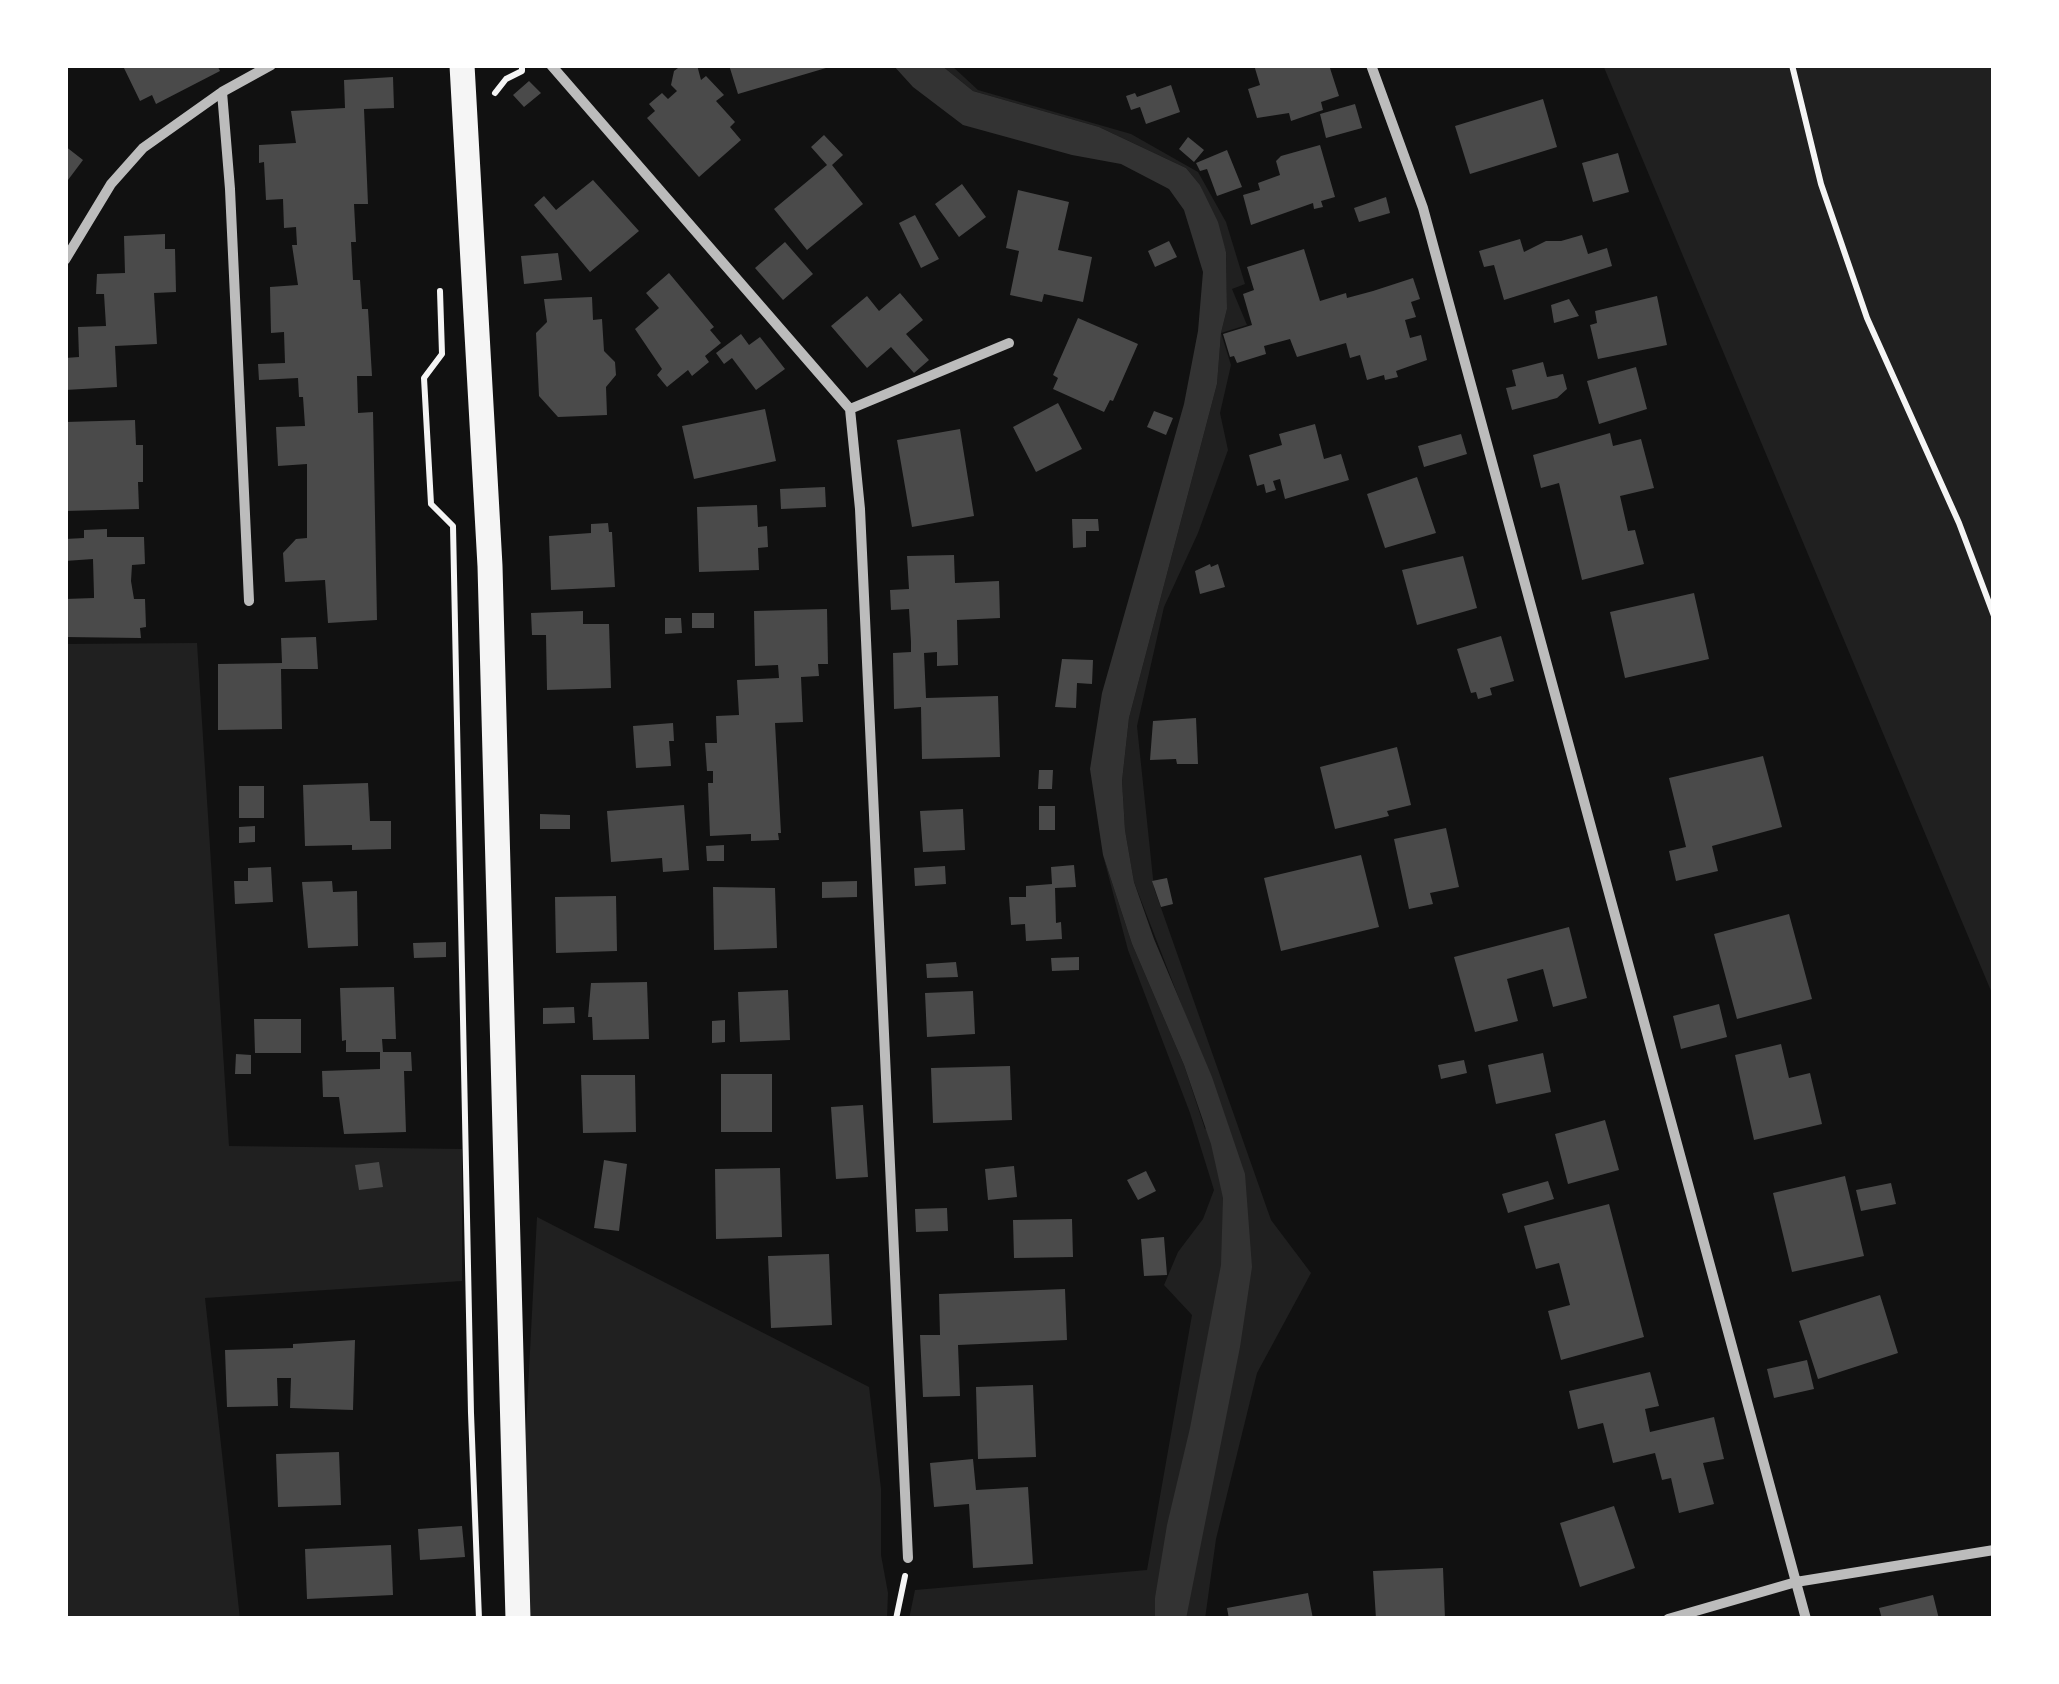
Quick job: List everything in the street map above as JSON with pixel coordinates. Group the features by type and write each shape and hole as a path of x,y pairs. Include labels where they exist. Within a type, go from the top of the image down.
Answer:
{"main road":[{"path":"462,65 490,566 518,1619"}],"street":[{"path":"65,260 111,184 143,148 222,92 271,65"},
{"path":"551,65 850,410 861,529 908,1558"},
{"path":"1372,65 1423,208 1806,1619"},
{"path":"222,92 249,601"},
{"path":"850,410 1009,343"},
{"path":"1668,1619 1796,1582 1994,1550"}],"path":[{"path":"1792,65 1822,184 1867,318 1959,523 1994,616"},
{"path":"440,278 442,354 424,378 431,504 453,526 471,1414 479,1619"},
{"path":"896,1619 908,1558"}],"shaded area":[{"path":"893,65 941,65 973,91 1099,127 1186,168 1200,185 1218,222 1226,252 1227,309 1217,384 1129,718 1122,781 1134,882 1212,1077 1245,1174 1252,1267 1186,1619 1155,1619 1155,1598 1221,1265 1223,1198 1211,1144 1184,1065 1132,944 1103,855 1090,769 1102,693 1184,404 1198,331 1203,272 1184,210 1169,189 1121,164 1072,155 963,125 913,87"},
{"path":"941,65 951,65 978,90 1131,134 1198,172 1226,222 1245,284 1232,289 1247,325 1221,333 1227,309 1226,252 1200,185 1186,168 1099,127 973,91"},
{"path":"1603,65 1994,65 1994,998"},
{"path":"1221,333 1231,365 1220,413 1228,450 1198,533 1164,607 1137,726 1154,888 1271,1220 1311,1273 1257,1373 1216,1539 1205,1619 909,1619 915,1590 1147,1570 1192,1315 1164,1285 1178,1252 1203,1219 1214,1190 1190,1113 1128,950 1103,855 1132,944 1184,1065 1205,1129 1224,1115 1134,882 1122,781 1129,718 1217,384"},
{"path":"197,643 229,1146 462,1149 462,1281 205,1298 240,1619 65,1619 65,644"},
{"path":"537,1217 869,1387 881,1489 881,1555 888,1593 887,1619 516,1619"}],"building":[{"path":"217,65 220,71 156,104 152,95 140,101 123,66"},
{"path":"682,65 697,65 701,80 706,76 724,95 716,101 735,122 730,127 741,140 699,177 647,118 655,111 649,104 662,93 668,99 677,91 671,85 674,71"},
{"path":"729,65 825,65 826,68 738,94"},
{"path":"1254,65 1329,65 1339,96 1321,102 1323,110 1291,121 1289,113 1257,118 1248,89 1260,85"},
{"path":"393,77 394,108 364,109 368,204 354,204 356,242 351,242 353,280 360,280 362,309 368,309 372,376 357,376 358,413 373,412 377,620 328,623 325,580 285,582 283,553 296,539 307,538 307,464 278,466 276,427 305,426 303,397 299,397 298,378 259,380 258,364 285,363 284,332 271,333 270,287 298,285 292,245 297,245 296,227 284,228 283,199 266,200 259,145 296,143 291,111 345,108 344,80"},
{"path":"529,81 541,93 524,107 513,95"},
{"path":"1171,85 1180,112 1146,124 1140,107 1131,110 1126,96 1135,93 1137,97"},
{"path":"1543,99 1557,147 1470,174 1455,126"},
{"path":"1355,104 1362,128 1326,138 1320,114"},
{"path":"824,135 843,155 832,165 863,204 807,250 774,209 827,165 811,147"},
{"path":"1188,137 1204,150 1194,162 1179,149"},
{"path":"1320,145 1335,197 1321,201 1323,207 1314,209 1313,203 1251,225 1243,195 1260,190 1258,183 1280,175 1276,161 1281,156"},
{"path":"65,146 83,160 65,184"},
{"path":"1227,150 1242,187 1217,196 1207,169 1200,171 1196,163"},
{"path":"1618,153 1629,192 1593,202 1582,163"},
{"path":"593,180 639,231 590,272 534,205 544,196 556,210"},
{"path":"962,184 986,217 959,237 935,204"},
{"path":"1018,190 1069,202 1058,250 1092,257 1083,302 1044,294 1042,302 1010,295 1019,251 1006,248"},
{"path":"1386,197 1390,213 1359,222 1354,208"},
{"path":"915,215 939,259 921,268 899,223"},
{"path":"165,234 165,249 175,249 176,292 154,293 157,344 115,346 117,387 65,390 65,358 79,357 78,327 106,326 104,294 96,294 97,274 125,273 124,236"},
{"path":"1582,235 1588,254 1607,248 1612,266 1504,300 1494,265 1484,267 1479,251 1520,239 1524,252 1546,241"},
{"path":"1169,241 1177,257 1155,267 1148,251"},
{"path":"785,242 813,274 783,300 755,268"},
{"path":"1304,249 1320,301 1346,293 1347,298 1413,278 1420,299 1411,302 1416,317 1405,320 1410,338 1421,335 1427,360 1396,371 1398,377 1385,380 1384,375 1367,380 1360,355 1350,358 1346,343 1297,357 1290,339 1264,346 1266,354 1237,363 1234,356 1230,357 1223,334 1252,325 1243,294 1254,290 1247,267"},
{"path":"558,253 562,280 524,284 521,256"},
{"path":"669,273 714,327 710,330 721,343 705,356 709,362 692,376 688,370 667,387 657,375 662,369 635,329 659,308 646,293"},
{"path":"900,293 923,320 906,334 929,360 914,373 891,347 867,368 831,326 867,296 879,311"},
{"path":"1657,296 1667,345 1598,359 1590,325 1597,323 1595,311"},
{"path":"592,297 593,320 602,319 604,351 615,362 616,375 606,387 607,415 558,417 539,396 536,333 547,322 544,299"},
{"path":"1569,299 1579,316 1554,323 1551,305"},
{"path":"1078,318 1138,344 1113,401 1104,412 1053,389 1058,378 1053,375"},
{"path":"741,334 749,345 760,337 785,369 756,390 732,358 724,364 716,353"},
{"path":"1543,362 1547,377 1563,374 1567,389 1557,398 1512,410 1506,388 1516,386 1512,370"},
{"path":"1636,367 1647,409 1599,424 1587,381"},
{"path":"1058,403 1082,449 1036,472 1013,427"},
{"path":"765,409 776,461 694,479 682,426"},
{"path":"1154,411 1173,418 1166,435 1147,427"},
{"path":"135,420 136,445 143,445 139,509 65,511 65,422"},
{"path":"1315,424 1324,459 1341,454 1349,480 1285,499 1280,479 1273,481 1276,490 1266,493 1264,484 1257,486 1249,455 1282,445 1279,434"},
{"path":"960,429 974,516 912,527 897,440"},
{"path":"1610,433 1613,446 1641,439 1654,488 1620,496 1628,531 1635,530 1644,564 1582,580 1559,483 1541,488 1533,455"},
{"path":"1461,434 1467,454 1424,467 1418,446"},
{"path":"1417,477 1436,533 1385,548 1367,494"},
{"path":"825,487 826,507 781,509 780,489"},
{"path":"757,505 758,527 767,526 768,547 758,548 759,570 699,572 697,507"},
{"path":"1072,519 1098,519 1099,531 1086,531 1086,547 1073,548"},
{"path":"608,523 615,587 551,590 549,536 591,533 591,524"},
{"path":"107,529 107,537 144,537 145,564 132,565 131,581 134,599 145,599 146,627 140,628 141,638 65,637 65,599 94,595 93,559 65,561 65,539 84,538 84,530"},
{"path":"954,555 955,583 999,581 1000,618 957,620 958,665 937,666 937,652 924,653 926,698 998,696 1000,757 922,759 921,707 894,709 893,653 911,652 911,642 909,609 891,610 890,590 909,589 907,556"},
{"path":"1463,556 1477,608 1417,625 1402,570"},
{"path":"1218,564 1225,587 1200,594 1195,571"},
{"path":"1694,593 1709,659 1625,678 1610,612"},
{"path":"827,609 828,664 818,664 819,676 801,677 803,722 775,723 779,840 751,841 751,834 710,836 708,783 713,783 713,771 707,771 705,743 717,743 716,716 739,715 737,680 779,678 778,665 755,666 754,611"},
{"path":"583,611 583,624 609,624 611,688 547,690 546,635 532,635 531,613"},
{"path":"692,613 714,613 714,628 692,628"},
{"path":"665,618 681,618 682,633 665,634"},
{"path":"1501,636 1514,681 1490,688 1492,695 1478,699 1476,692 1471,693 1457,649"},
{"path":"316,637 318,669 281,669 282,729 218,730 218,664 282,663 281,638"},
{"path":"1062,659 1093,660 1092,684 1077,683 1076,708 1055,707"},
{"path":"1196,718 1198,764 1177,764 1176,759 1150,760 1153,721"},
{"path":"673,723 674,741 669,741 671,766 636,768 633,726"},
{"path":"1397,747 1411,805 1387,811 1389,816 1335,829 1320,767"},
{"path":"1763,756 1782,827 1712,846 1718,871 1676,881 1669,851 1686,847 1669,778"},
{"path":"1039,770 1053,770 1052,789 1038,789"},
{"path":"368,783 370,821 391,821 391,849 305,846 303,785"},
{"path":"239,786 264,786 264,818 239,818"},
{"path":"684,805 689,870 663,872 662,858 611,862 607,811"},
{"path":"1039,806 1055,806 1055,830 1039,830"},
{"path":"963,809 965,850 923,852 920,811"},
{"path":"540,814 570,815 570,829 540,829"},
{"path":"255,826 255,842 239,843 239,827"},
{"path":"1446,828 1459,887 1430,893 1433,904 1409,909 1394,839"},
{"path":"724,845 724,861 707,861 706,846"},
{"path":"1361,855 1379,927 1281,951 1264,878"},
{"path":"1074,865 1076,887 1055,888 1056,923 1061,922 1062,939 1026,941 1025,924 1011,925 1009,897 1026,897 1026,886 1052,884 1051,867"},
{"path":"945,866 946,884 915,886 914,868"},
{"path":"271,867 273,902 235,904 234,881 248,881 248,868"},
{"path":"1167,878 1173,904 1161,907 1152,881"},
{"path":"332,881 333,892 357,891 358,946 308,948 302,882"},
{"path":"857,881 857,897 822,898 822,882"},
{"path":"713,887 775,888 777,948 714,950"},
{"path":"616,896 617,951 556,953 555,897"},
{"path":"1789,914 1812,999 1737,1019 1714,934"},
{"path":"1569,927 1587,998 1553,1007 1543,969 1507,979 1518,1021 1475,1032 1454,957"},
{"path":"446,942 446,957 414,958 413,943"},
{"path":"1079,957 1079,970 1052,971 1051,958"},
{"path":"956,962 958,977 927,978 926,964"},
{"path":"647,982 649,1039 593,1040 592,1017 588,1017 591,983"},
{"path":"394,987 396,1039 382,1039 383,1052 411,1052 412,1071 404,1071 406,1132 344,1134 339,1097 323,1097 322,1071 380,1069 380,1052 346,1052 340,988"},
{"path":"788,990 790,1040 740,1042 738,992"},
{"path":"973,991 975,1034 927,1037 925,993"},
{"path":"1719,1004 1727,1037 1681,1049 1673,1016"},
{"path":"574,1007 575,1023 543,1024 543,1008"},
{"path":"254,1019 301,1019 301,1053 255,1053"},
{"path":"725,1020 725,1042 712,1043 712,1021"},
{"path":"1781,1044 1789,1078 1810,1073 1822,1124 1754,1140 1735,1055"},
{"path":"1543,1053 1551,1092 1496,1104 1488,1065"},
{"path":"236,1054 251,1055 251,1074 235,1074"},
{"path":"1464,1060 1467,1073 1441,1079 1438,1065"},
{"path":"1010,1066 1012,1120 933,1123 931,1068"},
{"path":"721,1074 772,1074 772,1132 721,1132"},
{"path":"581,1075 635,1075 636,1132 583,1133"},
{"path":"863,1105 868,1177 836,1179 831,1107"},
{"path":"1605,1120 1619,1170 1568,1184 1555,1134"},
{"path":"604,1160 627,1164 619,1231 594,1228"},
{"path":"379,1162 383,1187 359,1190 355,1165"},
{"path":"1014,1166 1017,1197 988,1200 985,1169"},
{"path":"780,1168 782,1237 716,1239 715,1169"},
{"path":"1146,1171 1156,1191 1138,1200 1127,1180"},
{"path":"1845,1176 1864,1256 1792,1272 1773,1193"},
{"path":"1548,1181 1554,1199 1508,1213 1502,1194"},
{"path":"1891,1183 1896,1204 1861,1211 1856,1190"},
{"path":"1609,1204 1644,1337 1561,1360 1548,1311 1570,1305 1559,1263 1536,1269 1524,1226"},
{"path":"947,1208 948,1231 916,1232 915,1209"},
{"path":"1072,1219 1073,1257 1014,1258 1013,1220"},
{"path":"1164,1237 1167,1275 1144,1276 1141,1239"},
{"path":"829,1254 832,1325 771,1328 768,1256"},
{"path":"1065,1289 1067,1340 958,1345 960,1396 923,1397 920,1335 940,1335 939,1294"},
{"path":"1880,1295 1898,1353 1818,1379 1799,1321"},
{"path":"355,1340 353,1410 290,1408 291,1378 277,1378 278,1406 227,1407 225,1350 293,1348 293,1344"},
{"path":"1807,1360 1814,1389 1774,1398 1767,1369"},
{"path":"1650,1372 1659,1406 1645,1409 1650,1432 1714,1417 1724,1459 1703,1463 1714,1504 1679,1513 1671,1478 1662,1480 1655,1453 1613,1463 1603,1423 1578,1429 1569,1391"},
{"path":"1033,1385 1036,1457 978,1459 976,1387"},
{"path":"339,1452 341,1505 278,1507 276,1454"},
{"path":"973,1459 976,1490 1028,1487 1033,1564 973,1568 969,1504 934,1507 930,1463"},
{"path":"1614,1506 1635,1568 1580,1587 1560,1523"},
{"path":"462,1526 465,1557 420,1560 418,1529"},
{"path":"391,1545 393,1595 307,1599 305,1549"},
{"path":"1443,1568 1445,1619 1376,1619 1373,1571"},
{"path":"1308,1593 1313,1619 1229,1619 1227,1608"},
{"path":"1933,1595 1939,1619 1882,1619 1879,1608"}]}
